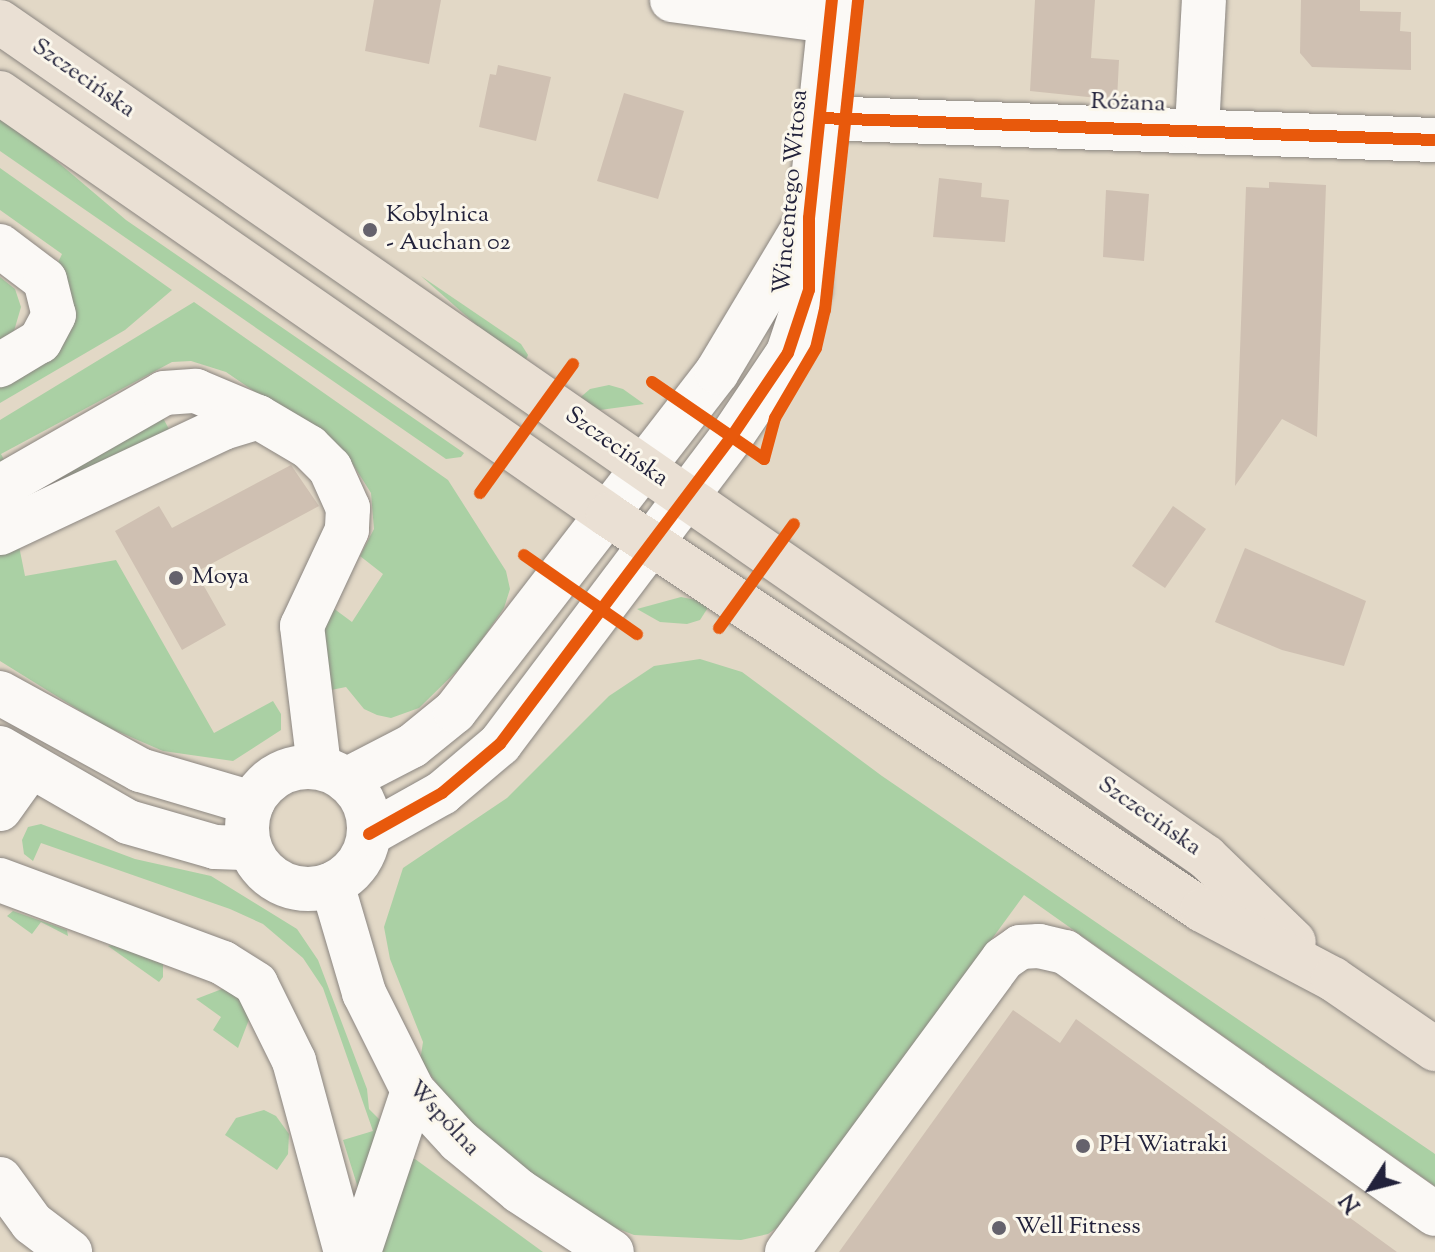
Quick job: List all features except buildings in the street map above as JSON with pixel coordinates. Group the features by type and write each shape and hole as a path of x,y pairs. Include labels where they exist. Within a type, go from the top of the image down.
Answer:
{"main road":[{"name":"Szczecińska","path":"0,22 1206,857 1333,979"},
{"name":"Szczecińska","path":"0,93 608,515 1202,910 1333,979 1435,1049"}],"street":[{"path":"672,0 831,11"},
{"path":"1197,128 1204,0"},
{"name":"Wincentego Witosa","path":"369,834 442,793 500,744 773,379 801,326 813,256 809,218 831,11"},
{"name":"Różana","path":"820,118 1197,128 1435,140"},
{"name":"Wincentego Witosa","path":"333,774 412,746 455,711 717,372 809,218"},
{"path":"0,246 45,280 54,315 40,341 0,365"},
{"path":"0,487 164,393 196,391 258,417 309,447 330,468 348,508 347,530 302,626 333,774"},
{"path":"0,533 223,428 258,417"},
{"path":"5,706 140,770 252,803"},
{"path":"0,809 15,757 128,822 215,847 250,848"},
{"path":"279,773 333,774 360,795 369,834 358,864 332,884 293,887 260,866 250,848 247,833 252,803 279,773"},
{"path":"0,880 223,963 256,984 294,1061 346,1252"},
{"name":"Wspólna","path":"332,884 364,993 413,1091 459,1141 519,1191 612,1252"},
{"path":"787,1252 1003,959 1020,947 1039,946 1065,952 1435,1214"},
{"path":"359,1252 413,1091"},
{"path":"0,1179 32,1223 70,1252"}],"green space":[{"path":"0,113 126,220 464,453 461,457 446,459 0,151"},
{"path":"0,168 172,290 125,330 0,403 0,386 62,254 0,210"},
{"path":"421,276 521,344 528,355 523,366"},
{"path":"0,277 15,289 21,307 14,331 0,342"},
{"path":"194,302 448,480 506,571 510,589 504,608 467,661 419,708 391,718 364,709 346,687 331,690 324,657 324,614 329,605 352,622 383,574 360,556 374,529 371,493 347,455 226,372 191,361 172,362 1,454 9,469 0,475 0,420"},
{"path":"609,385 623,389 644,404 600,410 575,402 590,389"},
{"path":"163,418 170,431 39,495 33,489"},
{"path":"19,546 25,576 116,560 214,733 273,701 281,714 281,730 233,761 163,751 103,725 0,661 0,552"},
{"path":"681,597 711,603 700,620 687,624 660,622 637,609"},
{"path":"700,659 742,672 882,776 1435,1154 1435,1186 1024,895 785,1222 768,1234 741,1240 634,1235 593,1219 469,1127 420,1061 423,1042 390,959 384,927 403,868 507,798 609,696 654,666"},
{"path":"41,824 135,859 211,876 297,929 318,960 367,1089 369,1109 381,1121 358,1188 343,1140 373,1131 323,988 303,958 263,924 230,909 41,843 33,861 24,854 22,840 28,827"},
{"path":"13,911 67,930 68,936 41,922 32,934 7,916"},
{"path":"108,946 163,963 163,977 159,982"},
{"path":"222,989 237,993 250,1017 238,1048 213,1030 221,1017 196,999"},
{"path":"264,1110 276,1116 289,1134 288,1154 277,1170 225,1135 236,1118"},
{"path":"403,1159 415,1159 543,1252 378,1252"}],"cycle path":[{"path":"369,834 442,793 500,744 732,436 788,353 809,290 809,218 832,0"},
{"path":"652,382 764,459 775,418 816,348 825,310 858,0"},
{"path":"820,118 1435,140"},
{"path":"480,493 573,364"},
{"path":"719,628 794,524"},
{"path":"524,555 637,634"}],"place":[{"name":"Kobylnica - Auchan 02","path":"370,230"},
{"name":"Moya","path":"176,578"},
{"name":"PH Wiatraki","path":"1083,1146"},
{"name":"Well Fitness","path":"999,1228"}]}
